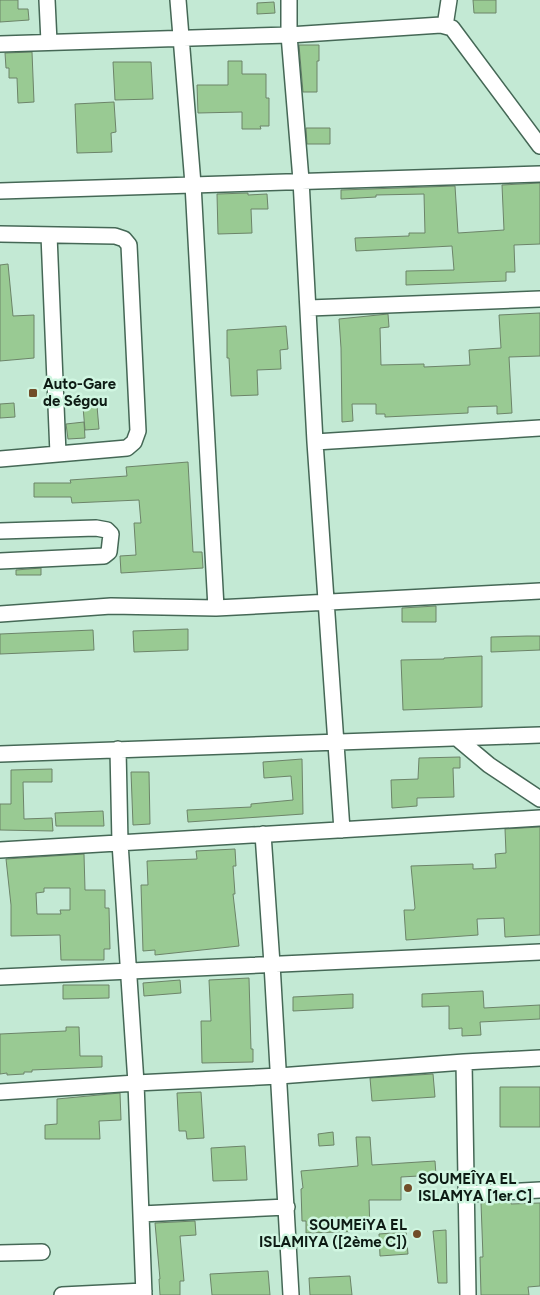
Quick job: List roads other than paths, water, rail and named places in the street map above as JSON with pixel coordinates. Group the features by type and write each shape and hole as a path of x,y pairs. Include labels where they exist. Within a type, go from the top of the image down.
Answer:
{"street":[{"path":"47,0 49,42"},
{"path":"178,0 193,184 216,608"},
{"path":"289,0 289,35 301,180 315,442 342,830"},
{"path":"445,26 449,0"},
{"path":"0,44 289,35 445,26 452,28 540,146"},
{"path":"0,191 301,180 540,174"},
{"path":"0,234 115,236 124,239 129,245 138,432 134,442 127,448 0,459"},
{"path":"49,235 58,454"},
{"path":"309,308 540,299"},
{"path":"315,442 540,428"},
{"path":"0,532 96,528 107,530 111,534 109,552 104,556 0,562"},
{"path":"0,614 111,606 216,608 540,591"},
{"path":"0,754 540,735"},
{"path":"458,739 489,765 540,799"},
{"path":"62,1295 144,1293 136,1083 120,843 118,749"},
{"path":"0,850 540,818"},
{"path":"263,834 291,1295"},
{"path":"0,976 129,972 540,952"},
{"path":"0,1092 279,1076 540,1058"},
{"path":"464,1062 468,1295"},
{"path":"466,1194 540,1190"},
{"path":"141,1214 287,1206"},
{"path":"0,1253 42,1252"}],"place":[{"name":"Auto-Gare de Ségou","path":"33,393"},
{"name":"SOUMEÎYA EL ISLAMYA [1er C]","path":"408,1188"},
{"name":"SOUMEiYA EL ISLAMIYA ([2ème C])","path":"417,1234"}]}
